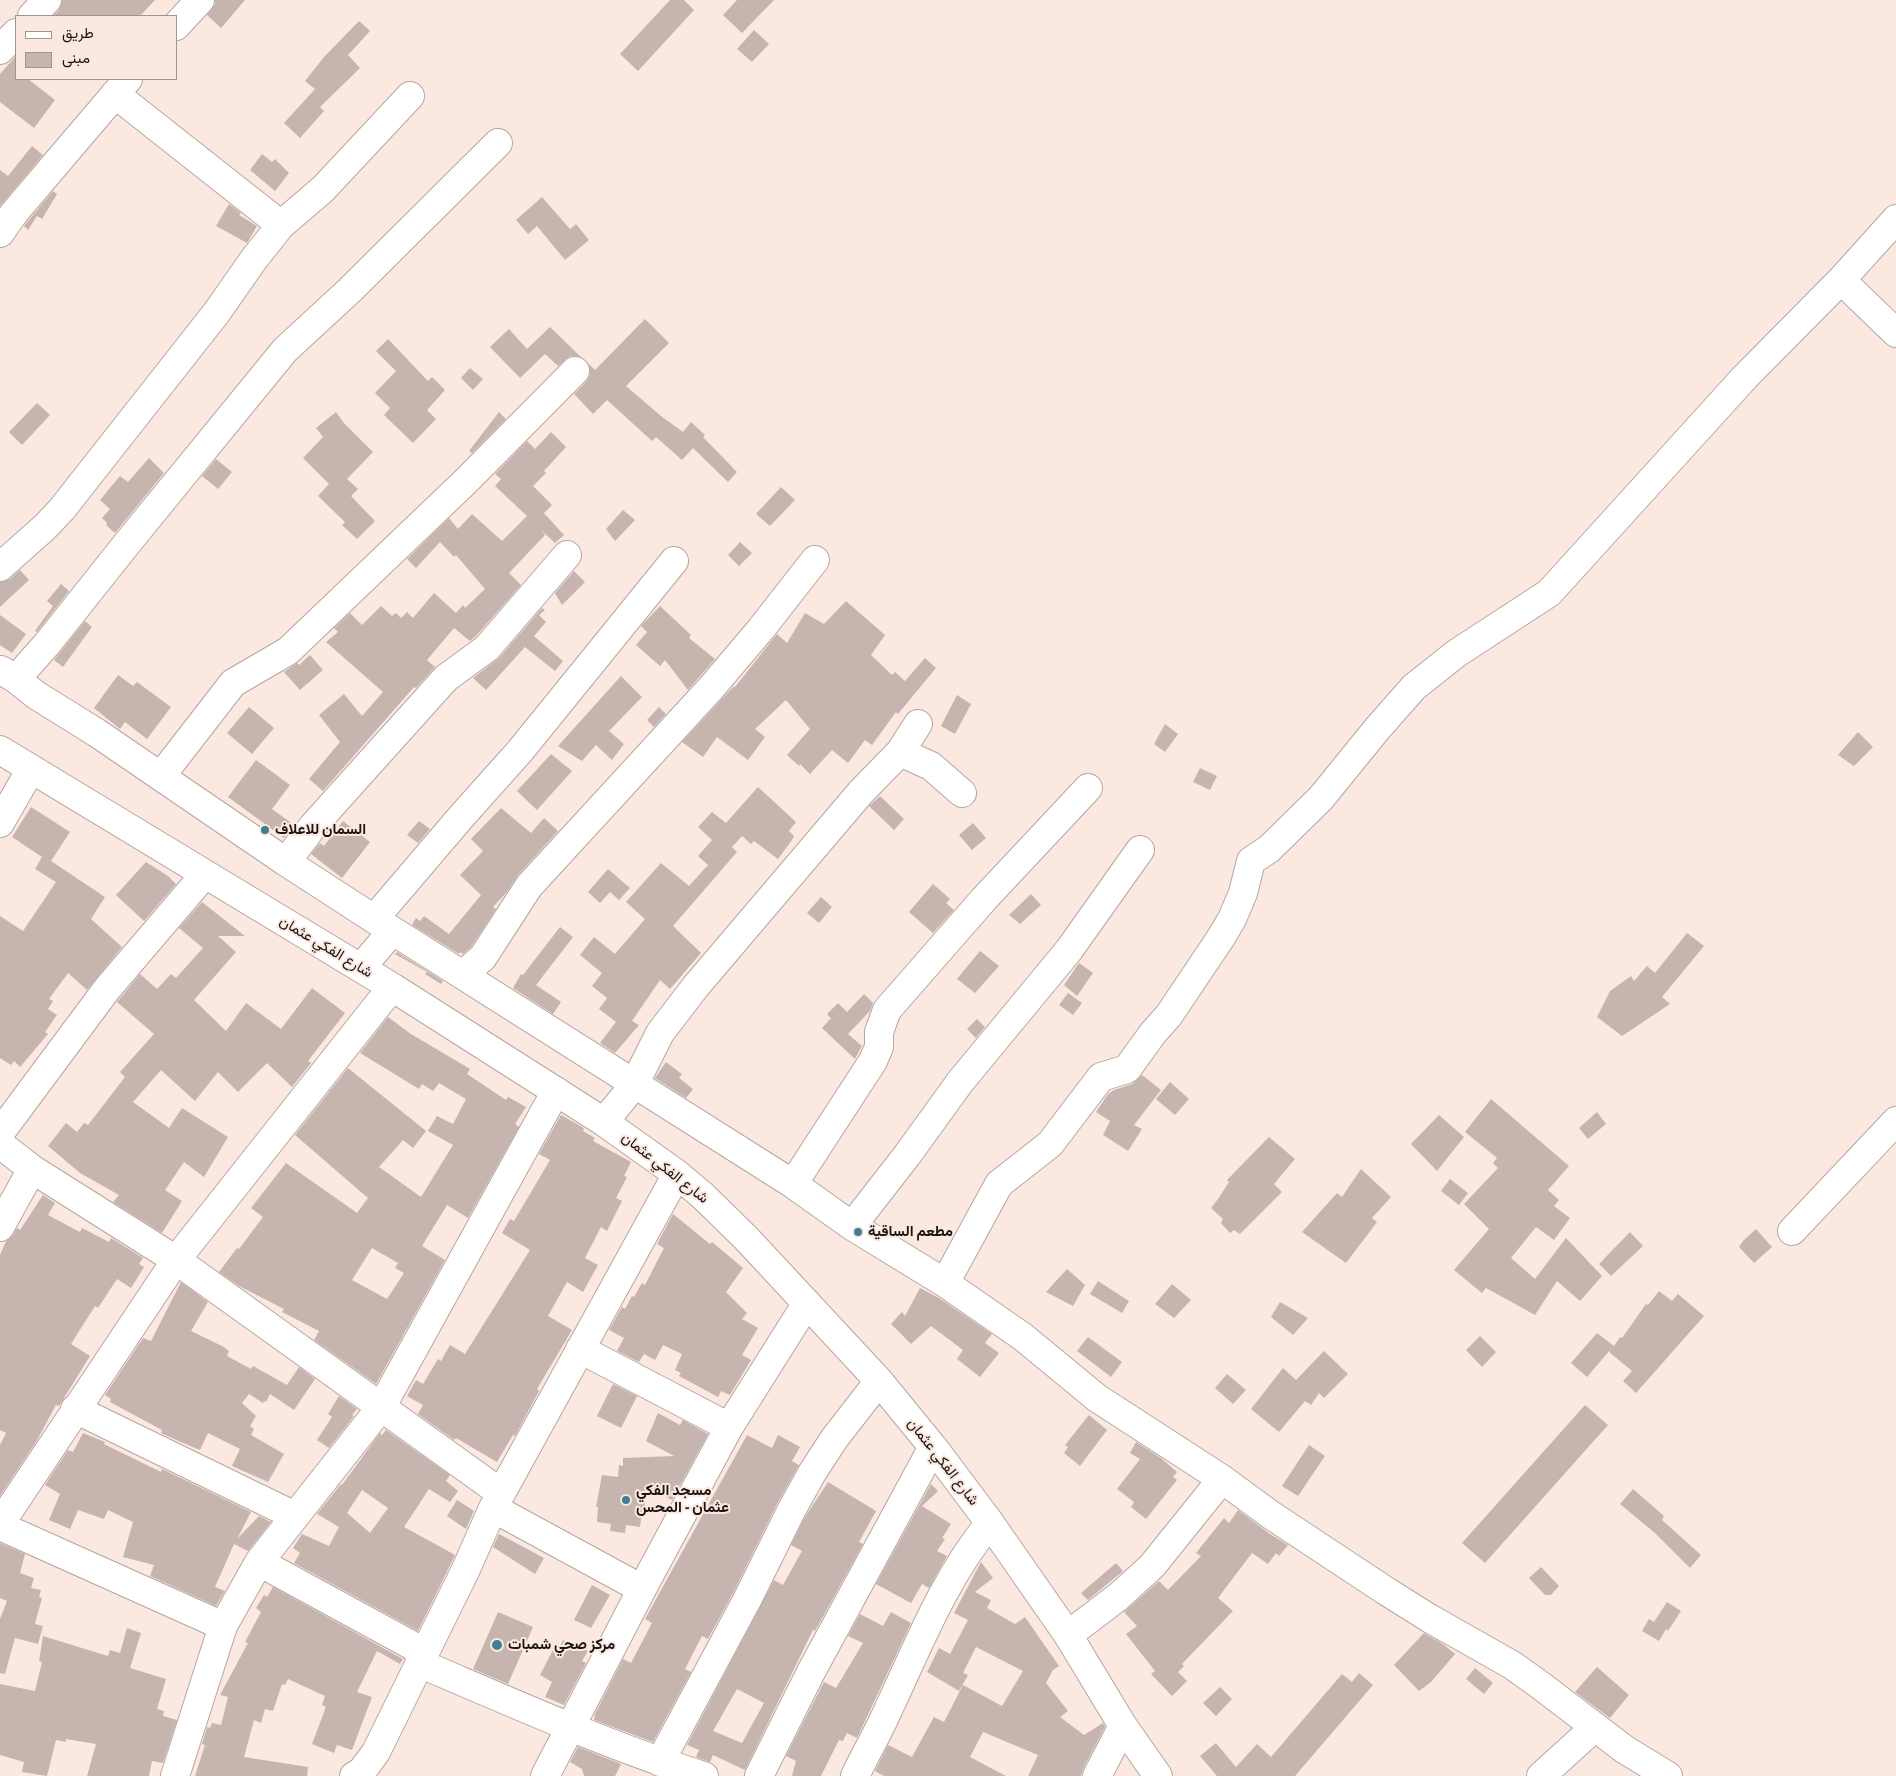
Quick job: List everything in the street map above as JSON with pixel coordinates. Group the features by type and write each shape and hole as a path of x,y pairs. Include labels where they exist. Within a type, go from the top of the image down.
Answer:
{"street":[{"path":"33,15 47,0"},
{"path":"178,24 200,0"},
{"path":"0,50 15,34"},
{"path":"0,233 14,213 121,86 282,225"},
{"path":"0,567 45,527 62,508 282,225 323,188 410,96"},
{"path":"498,144 350,290 285,350 47,644 8,674 36,695 97,733 286,862 634,1085 793,1184 852,1226 945,1283 1023,1337 1097,1398 1222,1479 1271,1515 1429,1618 1512,1665 1624,1750 1668,1776"},
{"path":"945,1283 995,1189 1050,1144 1101,1077 1127,1069 1153,1033 1169,1015 1232,919 1243,893 1251,861 1269,849 1321,798 1414,687 1456,653 1549,593 1745,378 1841,280 1896,219"},
{"path":"1841,280 1896,333"},
{"path":"161,776 233,684 288,651 466,481 575,371"},
{"path":"286,862 313,826 446,678 487,648 567,555"},
{"path":"463,976 483,957 529,886 711,688 761,629 815,560"},
{"path":"361,968 383,925 461,817 520,751 674,561"},
{"path":"604,1122 634,1085 660,1033 696,986 862,792 900,752 918,724"},
{"name":"شارع الفكي عثمان","path":"0,750 392,987 556,1091 604,1122 677,1174 703,1196 746,1238 879,1381 933,1447 990,1523 1068,1635 1122,1726 1158,1776"},
{"path":"900,752 931,766 962,794"},
{"path":"0,823 31,769"},
{"path":"793,1184 873,1061 879,1048 879,1032 887,1010 984,899 1088,788"},
{"path":"852,1226 908,1154 960,1082 1069,950 1140,850"},
{"path":"0,1133 107,989 205,874"},
{"path":"223,1626 0,1525 75,1409 176,1260 392,987"},
{"path":"175,1776 223,1626 258,1562 382,1406 556,1091"},
{"path":"1792,1231 1896,1121"},
{"path":"0,1144 32,1169 176,1260 382,1406 497,1500 642,1590"},
{"path":"0,1228 32,1169"},
{"path":"364,1774 466,1569 497,1500 677,1174"},
{"path":"545,1776 729,1427 807,1303"},
{"path":"580,1349 729,1427"},
{"path":"660,1762 747,1600 812,1473 834,1439 879,1381"},
{"path":"75,1409 295,1516"},
{"path":"759,1776 812,1670 933,1447"},
{"path":"1068,1635 1118,1597 1152,1566 1222,1479"},
{"path":"855,1776 889,1708 925,1628 972,1545 990,1523"},
{"path":"258,1562 422,1658 569,1728 660,1762 704,1776"},
{"path":"1097,1776 1122,1726"},
{"path":"1541,1776 1595,1727"}],"building":[{"path":"62,0 155,0 141,15 54,15 59,10"},
{"path":"215,0 245,0 221,28 207,15 215,4"},
{"path":"670,0 684,0 694,10 638,71 620,54"},
{"path":"737,0 774,0 742,33 723,15"},
{"path":"359,21 370,31 348,55 360,68 320,107 324,111 300,138 284,123 315,89 305,81 324,57"},
{"path":"754,30 769,44 752,62 737,49"},
{"path":"15,57 15,80 29,80 55,100 34,128 0,102 0,74"},
{"path":"32,146 43,155 0,206 0,170 8,176"},
{"path":"262,154 272,162 275,159 289,173 275,191 250,170"},
{"path":"53,191 57,194 42,219 37,216 28,230 24,226"},
{"path":"542,197 570,229 576,224 589,240 565,260 537,226 528,234 516,220"},
{"path":"229,204 241,213 239,215 257,226 247,243 216,226"},
{"path":"645,319 669,343 626,386 683,432 691,422 705,435 703,437 737,472 728,482 693,448 682,460 656,437 652,441 607,400 593,414 574,394 590,375 589,364 595,370"},
{"path":"550,327 581,357 570,356 558,366 545,354 520,378 490,347 509,329 527,349"},
{"path":"388,339 428,381 432,377 445,390 427,410 436,419 413,443 384,415 390,408 375,393 396,371 376,351"},
{"path":"470,368 483,379 473,390 461,378"},
{"path":"37,403 50,415 22,445 9,432"},
{"path":"336,412 344,423 373,452 347,479 358,489 351,496 375,521 357,539 342,525 345,522 318,496 329,484 303,458 323,437 316,428"},
{"path":"499,412 506,419 472,453 469,451"},
{"path":"551,432 566,447 544,471 546,473 533,486 552,505 544,513 564,535 555,543 541,530 545,535 509,573 521,585 470,641 454,628 427,660 435,667 416,688 414,687 323,791 309,779 340,742 319,715 344,694 362,716 383,692 326,642 338,632 334,628 350,613 362,625 381,606 392,616 396,613 401,618 407,612 413,618 434,593 456,613 463,605 465,608 485,589 456,555 454,557 440,542 416,568 407,559 449,518 458,529 472,514 502,541 527,516 495,486 501,479 495,474 527,441 535,449"},
{"path":"149,458 164,473 115,533 106,525 107,523 102,518 110,509 100,500 120,476 128,482"},
{"path":"216,459 232,472 218,489 202,476"},
{"path":"781,487 795,500 770,526 756,514"},
{"path":"623,510 635,520 615,541 606,529"},
{"path":"740,542 752,553 739,566 728,555"},
{"path":"20,570 29,580 0,607 0,582 10,579"},
{"path":"574,571 585,582 562,605 555,593"},
{"path":"61,584 69,591 37,632 35,631 53,606 47,601"},
{"path":"846,601 885,635 871,655 892,675 895,672 905,681 925,658 936,668 898,714 896,712 872,745 865,740 848,763 832,750 810,774 787,755 810,729 786,700 755,729 765,737 748,760 717,737 703,757 682,742 735,687 777,634 787,643 805,613 824,624"},
{"path":"660,606 691,635 689,638 715,659 688,690 665,660 660,666 636,645 647,632 641,626"},
{"path":"542,608 545,610 539,615 546,622 534,636 563,661 555,671 525,647 486,690 473,678 499,658"},
{"path":"0,615 26,634 12,653 0,645"},
{"path":"85,621 92,627 63,667 54,660"},
{"path":"310,655 323,670 300,690 284,672 297,663 299,665"},
{"path":"118,675 133,686 137,682 171,707 147,739 125,722 120,729 94,708"},
{"path":"621,676 642,697 609,731 624,744 612,760 596,745 582,761 558,746"},
{"path":"957,695 971,704 955,734 941,726"},
{"path":"249,707 274,728 252,754 227,733"},
{"path":"659,707 666,714 654,727 647,720"},
{"path":"1165,724 1178,734 1165,752 1154,744"},
{"path":"1858,732 1873,747 1854,766 1838,755"},
{"path":"551,754 572,771 537,810 517,791"},
{"path":"256,760 290,785 272,809 294,825 284,838 228,797"},
{"path":"1200,768 1217,776 1210,790 1193,782"},
{"path":"758,787 796,822 789,831 794,836 792,840 778,859 754,841 751,844 742,836 732,847 737,852 673,926 701,953 670,989 660,980 632,1021 639,1025 615,1053 600,1043 616,1022 599,1009 607,998 592,986 602,973 580,955 594,937 615,954 645,919 626,902 661,863 689,886 708,865 698,856 712,840 698,827 712,812 726,823"},
{"path":"880,796 904,819 894,830 869,806"},
{"path":"31,807 70,832 51,861 105,897 91,919 122,947 87,990 68,973 49,999 53,1001 48,1009 57,1015 45,1032 48,1034 20,1067 14,1061 11,1065 0,1058 0,916 23,931 56,882 35,869 42,857 12,837"},
{"path":"501,808 531,833 544,818 558,831 518,875 506,893 493,907 496,909 471,947 463,954 460,952 459,954 412,925 416,918 420,921 424,916 449,934 481,895 460,875 483,851 471,839"},
{"path":"343,821 370,842 342,878 311,854 320,843 324,846"},
{"path":"419,821 430,829 418,843 407,835"},
{"path":"973,823 986,838 972,850 959,835"},
{"path":"146,862 168,876 176,884 144,921 116,895"},
{"path":"608,869 630,888 619,900 610,892 600,903 588,892"},
{"path":"933,884 950,899 946,903 954,910 933,933 909,912"},
{"path":"1031,894 1041,905 1020,924 1009,915"},
{"path":"821,897 832,907 819,923 807,913"},
{"path":"202,902 245,936 218,936 236,952 194,1000 226,1031 246,1003 281,1029 312,988 345,1013 308,1061 311,1063 292,1087 267,1063 238,1092 218,1072 195,1101 161,1070 133,1102 169,1128 182,1108 228,1137 204,1177 184,1162 165,1190 182,1201 162,1233 113,1202 119,1195 80,1173 48,1146 66,1123 77,1132 84,1123 88,1125 125,1077 120,1072 154,1034 117,1002 140,974 157,989 171,974 176,978 203,948 179,928"},
{"path":"560,927 573,937 536,985 561,1002 553,1014 513,988 521,974 523,975"},
{"path":"1687,933 1704,946 1662,997 1670,1004 1622,1036 1597,1017 1610,991 1631,976 1634,981 1647,966 1655,973"},
{"path":"980,951 999,966 975,993 957,979"},
{"path":"397,952 443,981 441,984 425,974 427,972 395,954"},
{"path":"1079,963 1093,973 1077,996 1064,985"},
{"path":"1068,993 1082,1003 1073,1015 1059,1005"},
{"path":"864,994 873,1003 870,1011 848,1034 862,1046 855,1059 822,1028 831,1018 827,1014 838,1003 847,1012"},
{"path":"388,1017 411,1034 470,1069 467,1074 506,1100 508,1097 526,1107 515,1124 519,1127 468,1218 447,1205 422,1246 445,1260 376,1384 314,1340 319,1331 282,1312 284,1309 239,1286 219,1272 263,1217 251,1208 286,1163 357,1213 368,1198 295,1135 348,1068 426,1131 413,1148 403,1140 379,1167 421,1197 453,1145 428,1131 437,1116 453,1124 466,1099 439,1083 433,1091 422,1084 419,1089 360,1053","holes":["372,1248 398,1263 395,1268 404,1273 387,1299 352,1280"]},
{"path":"977,1019 985,1027 976,1038 967,1029"},
{"path":"666,1062 682,1074 679,1078 693,1089 686,1098 655,1078"},
{"path":"1142,1075 1161,1090 1134,1125 1142,1129 1128,1151 1103,1135 1110,1121 1096,1112 1108,1094 1132,1084"},
{"path":"1170,1082 1189,1099 1175,1115 1156,1099"},
{"path":"1491,1099 1569,1166 1548,1190 1559,1200 1554,1206 1570,1218 1554,1240 1536,1227 1511,1258 1535,1279 1566,1238 1602,1276 1580,1301 1557,1281 1535,1315 1486,1288 1482,1293 1454,1270 1489,1229 1464,1204 1498,1168 1493,1163 1497,1158 1465,1132"},
{"path":"1597,1112 1606,1124 1588,1139 1579,1128"},
{"path":"561,1115 584,1128 583,1131 595,1138 593,1141 631,1162 624,1176 627,1177 616,1198 622,1201 607,1231 601,1227 585,1258 598,1265 583,1292 567,1282 548,1316 572,1330 537,1389 539,1391 515,1436 513,1435 497,1462 456,1438 454,1440 418,1414 423,1405 407,1396 416,1380 423,1384 438,1359 441,1361 450,1345 465,1354 530,1250 502,1233 510,1219 514,1221 550,1160 539,1154"},
{"path":"1439,1115 1464,1137 1437,1171 1411,1144"},
{"path":"1269,1137 1295,1159 1274,1184 1282,1192 1240,1234 1234,1230 1230,1233 1221,1223 1223,1219 1211,1208 1229,1182 1227,1180"},
{"path":"1361,1169 1391,1197 1372,1218 1377,1222 1346,1263 1302,1232 1337,1193 1342,1197"},
{"path":"1450,1179 1468,1193 1459,1205 1441,1191"},
{"path":"43,1195 55,1203 48,1215 80,1232 82,1228 109,1242 111,1238 143,1258 139,1264 144,1267 131,1288 117,1279 98,1308 95,1306 71,1344 90,1356 59,1406 56,1405 36,1442 0,1496 0,1445 6,1433 0,1430 0,1255 6,1241 17,1228 20,1230"},
{"path":"673,1214 710,1244 712,1242 743,1268 726,1292 747,1313 742,1319 758,1328 742,1355 751,1360 730,1395 721,1391 718,1397 679,1376 681,1373 675,1370 682,1354 663,1345 655,1360 644,1354 639,1362 617,1351 624,1338 609,1330 622,1307 625,1309 642,1283 645,1285 664,1248 657,1244"},
{"path":"1756,1229 1772,1247 1754,1263 1739,1247"},
{"path":"1630,1232 1643,1246 1611,1276 1599,1264"},
{"path":"1067,1269 1085,1285 1073,1306 1046,1292"},
{"path":"1098,1281 1129,1301 1122,1313 1090,1294"},
{"path":"181,1282 208,1302 191,1331 224,1347 229,1351 227,1356 251,1369 253,1366 287,1385 299,1367 315,1379 294,1410 270,1394 266,1402 264,1401 263,1403 249,1394 242,1403 256,1416 250,1426 254,1429 251,1435 284,1454 268,1482 232,1466 240,1449 208,1433 200,1450 161,1433 162,1430 110,1402 111,1399 105,1395 143,1338 151,1341"},
{"path":"1172,1284 1191,1300 1174,1318 1155,1304"},
{"path":"920,1288 939,1298 992,1334 985,1343 999,1353 980,1377 957,1359 963,1350 931,1326 911,1344 891,1324 902,1312 905,1316"},
{"path":"1659,1291 1672,1301 1678,1294 1704,1316 1636,1393 1623,1381 1632,1371 1609,1352 1611,1349 1587,1377 1571,1363 1597,1333 1614,1346 1620,1337 1622,1338 1646,1304 1648,1305"},
{"path":"1280,1302 1308,1318 1293,1335 1271,1317"},
{"path":"1480,1336 1496,1352 1482,1367 1466,1350"},
{"path":"1088,1337 1122,1362 1111,1377 1077,1351"},
{"path":"1324,1351 1348,1374 1324,1398 1319,1393 1311,1405 1305,1401 1279,1432 1251,1409 1283,1368 1296,1380"},
{"path":"1227,1374 1246,1390 1233,1404 1215,1388"},
{"path":"613,1384 637,1396 621,1428 597,1416"},
{"path":"339,1396 357,1409 352,1415 354,1416 329,1448 317,1440 332,1417 328,1414"},
{"path":"1585,1405 1608,1425 1485,1563 1462,1543"},
{"path":"658,1413 680,1425 683,1420 708,1434 672,1500 647,1487 640,1527 626,1525 625,1533 610,1531 611,1524 597,1522 598,1507 596,1507 602,1475 618,1477 619,1465 623,1466 623,1458 674,1456 646,1441"},
{"path":"1089,1415 1107,1430 1080,1466 1064,1453 1068,1447 1065,1445"},
{"path":"386,1430 450,1475 446,1481 458,1491 450,1502 429,1489 404,1527 455,1555 418,1631 294,1563 300,1553 293,1548 302,1534 329,1546 339,1527 317,1514 342,1485 380,1433 382,1435","holes":["362,1490 388,1508 370,1533 347,1513"]},
{"path":"83,1433 105,1442 104,1444 161,1472 162,1469 251,1512 237,1539 259,1516 271,1522 248,1551 234,1544 215,1587 225,1591 216,1606 150,1576 154,1565 123,1557 133,1522 108,1510 104,1519 78,1510 70,1529 49,1520 60,1494 45,1485 68,1450 73,1452"},
{"path":"747,1435 772,1448 778,1435 800,1447 792,1461 799,1465 708,1639 702,1636 685,1669 691,1672 653,1742 594,1720 595,1714 623,1659 631,1663 652,1623 645,1619"},
{"path":"1136,1442 1161,1458 1177,1472 1173,1477 1177,1480 1146,1519 1131,1507 1134,1502 1117,1489 1140,1459 1130,1453"},
{"path":"1309,1445 1325,1456 1298,1496 1282,1486"},
{"path":"828,1482 876,1511 859,1542 863,1544 815,1631 813,1630 745,1770 713,1755 710,1762 696,1757 699,1750 687,1745 774,1580 783,1585 802,1551 791,1545 805,1517","holes":["737,1689 764,1703 742,1743 713,1731"]},
{"path":"931,1484 938,1491 922,1506 951,1524 942,1538 945,1539 937,1551 947,1556 929,1588 922,1584 911,1603 876,1584"},
{"path":"1633,1489 1664,1516 1662,1520 1701,1555 1690,1568 1655,1533 1620,1504"},
{"path":"457,1500 474,1511 466,1529 447,1516"},
{"path":"1238,1510 1288,1545 1279,1556 1276,1553 1268,1564 1252,1553 1218,1598 1233,1611 1182,1664 1184,1666 1178,1672 1187,1681 1172,1696 1151,1674 1155,1671 1126,1634 1137,1626 1124,1612 1159,1581 1168,1590 1201,1556 1196,1553 1224,1518 1229,1523"},
{"path":"499,1534 544,1558 535,1574 493,1547"},
{"path":"0,1543 25,1554 20,1573 34,1578 31,1588 41,1590 39,1597 42,1598 35,1624 43,1626 38,1644 15,1638 5,1674 0,1673 0,1619 7,1601 0,1598"},
{"path":"981,1562 993,1578 975,1592 991,1600 987,1608 1015,1624 1025,1617 1059,1666 1053,1670 1046,1683 1068,1711 1060,1717 1084,1735 1103,1723 1105,1727 1081,1776 1028,1776 1038,1755 983,1732 970,1757 1006,1776 884,1776 875,1771 888,1745 912,1757 934,1717 944,1722 963,1685 1002,1706 1023,1671 976,1647 963,1673 968,1675 959,1691 927,1672 939,1648 950,1654 968,1620 954,1613"},
{"path":"1116,1563 1123,1571 1088,1600 1081,1593"},
{"path":"1541,1567 1559,1586 1551,1595 1545,1595 1529,1578"},
{"path":"592,1585 610,1595 591,1628 574,1620"},
{"path":"273,1587 403,1659 400,1664 377,1651 357,1692 372,1697 352,1750 337,1745 334,1753 312,1744 326,1707 322,1705 325,1696 288,1679 285,1685 282,1684 273,1711 265,1709 261,1723 254,1720 244,1757 308,1767 307,1776 195,1776 205,1745 202,1744 207,1727 210,1728 212,1723 221,1725 228,1697 220,1695 248,1643 245,1642 261,1612 256,1608 264,1595 267,1597"},
{"path":"1667,1602 1681,1611 1659,1641 1642,1631 1649,1619 1654,1622"},
{"path":"498,1612 533,1627 508,1684 473,1669"},
{"path":"891,1612 911,1623 857,1738 847,1733 843,1741 839,1740 821,1776 792,1776 796,1761 786,1756 824,1682 836,1688 863,1643 848,1636 860,1614 883,1626"},
{"path":"127,1628 141,1633 130,1668 166,1679 157,1709 164,1711 163,1716 177,1720 163,1763 152,1761 149,1776 87,1776 96,1744 66,1739 66,1742 56,1740 47,1776 22,1772 24,1762 0,1755 0,1684 35,1691 42,1662 39,1661 43,1636 108,1656 110,1650 120,1653"},
{"path":"1424,1633 1443,1644 1455,1654 1431,1682 1419,1691 1394,1665"},
{"path":"563,1640 588,1651 582,1661 586,1663 564,1705 545,1697 552,1682 540,1675 555,1646 559,1648"},
{"path":"1597,1667 1629,1695 1610,1718 1575,1692"},
{"path":"1475,1668 1493,1683 1484,1694 1466,1679"},
{"path":"1359,1673 1373,1685 1295,1776 1217,1776 1200,1756 1216,1743 1236,1767 1257,1744 1271,1757 1342,1674 1352,1682"},
{"path":"1220,1687 1232,1699 1216,1716 1203,1703"},
{"path":"578,1747 621,1764 615,1776 584,1776 582,1769 570,1762"}],"place":[{"name":"السمان للاعلاف","path":"265,830"},
{"name":"مطعم الساقية","path":"858,1232"},
{"name":"مسجد الفكي عثمان - المحس","path":"626,1500"},
{"name":"مركز صحي شمبات","path":"497,1645"}]}
